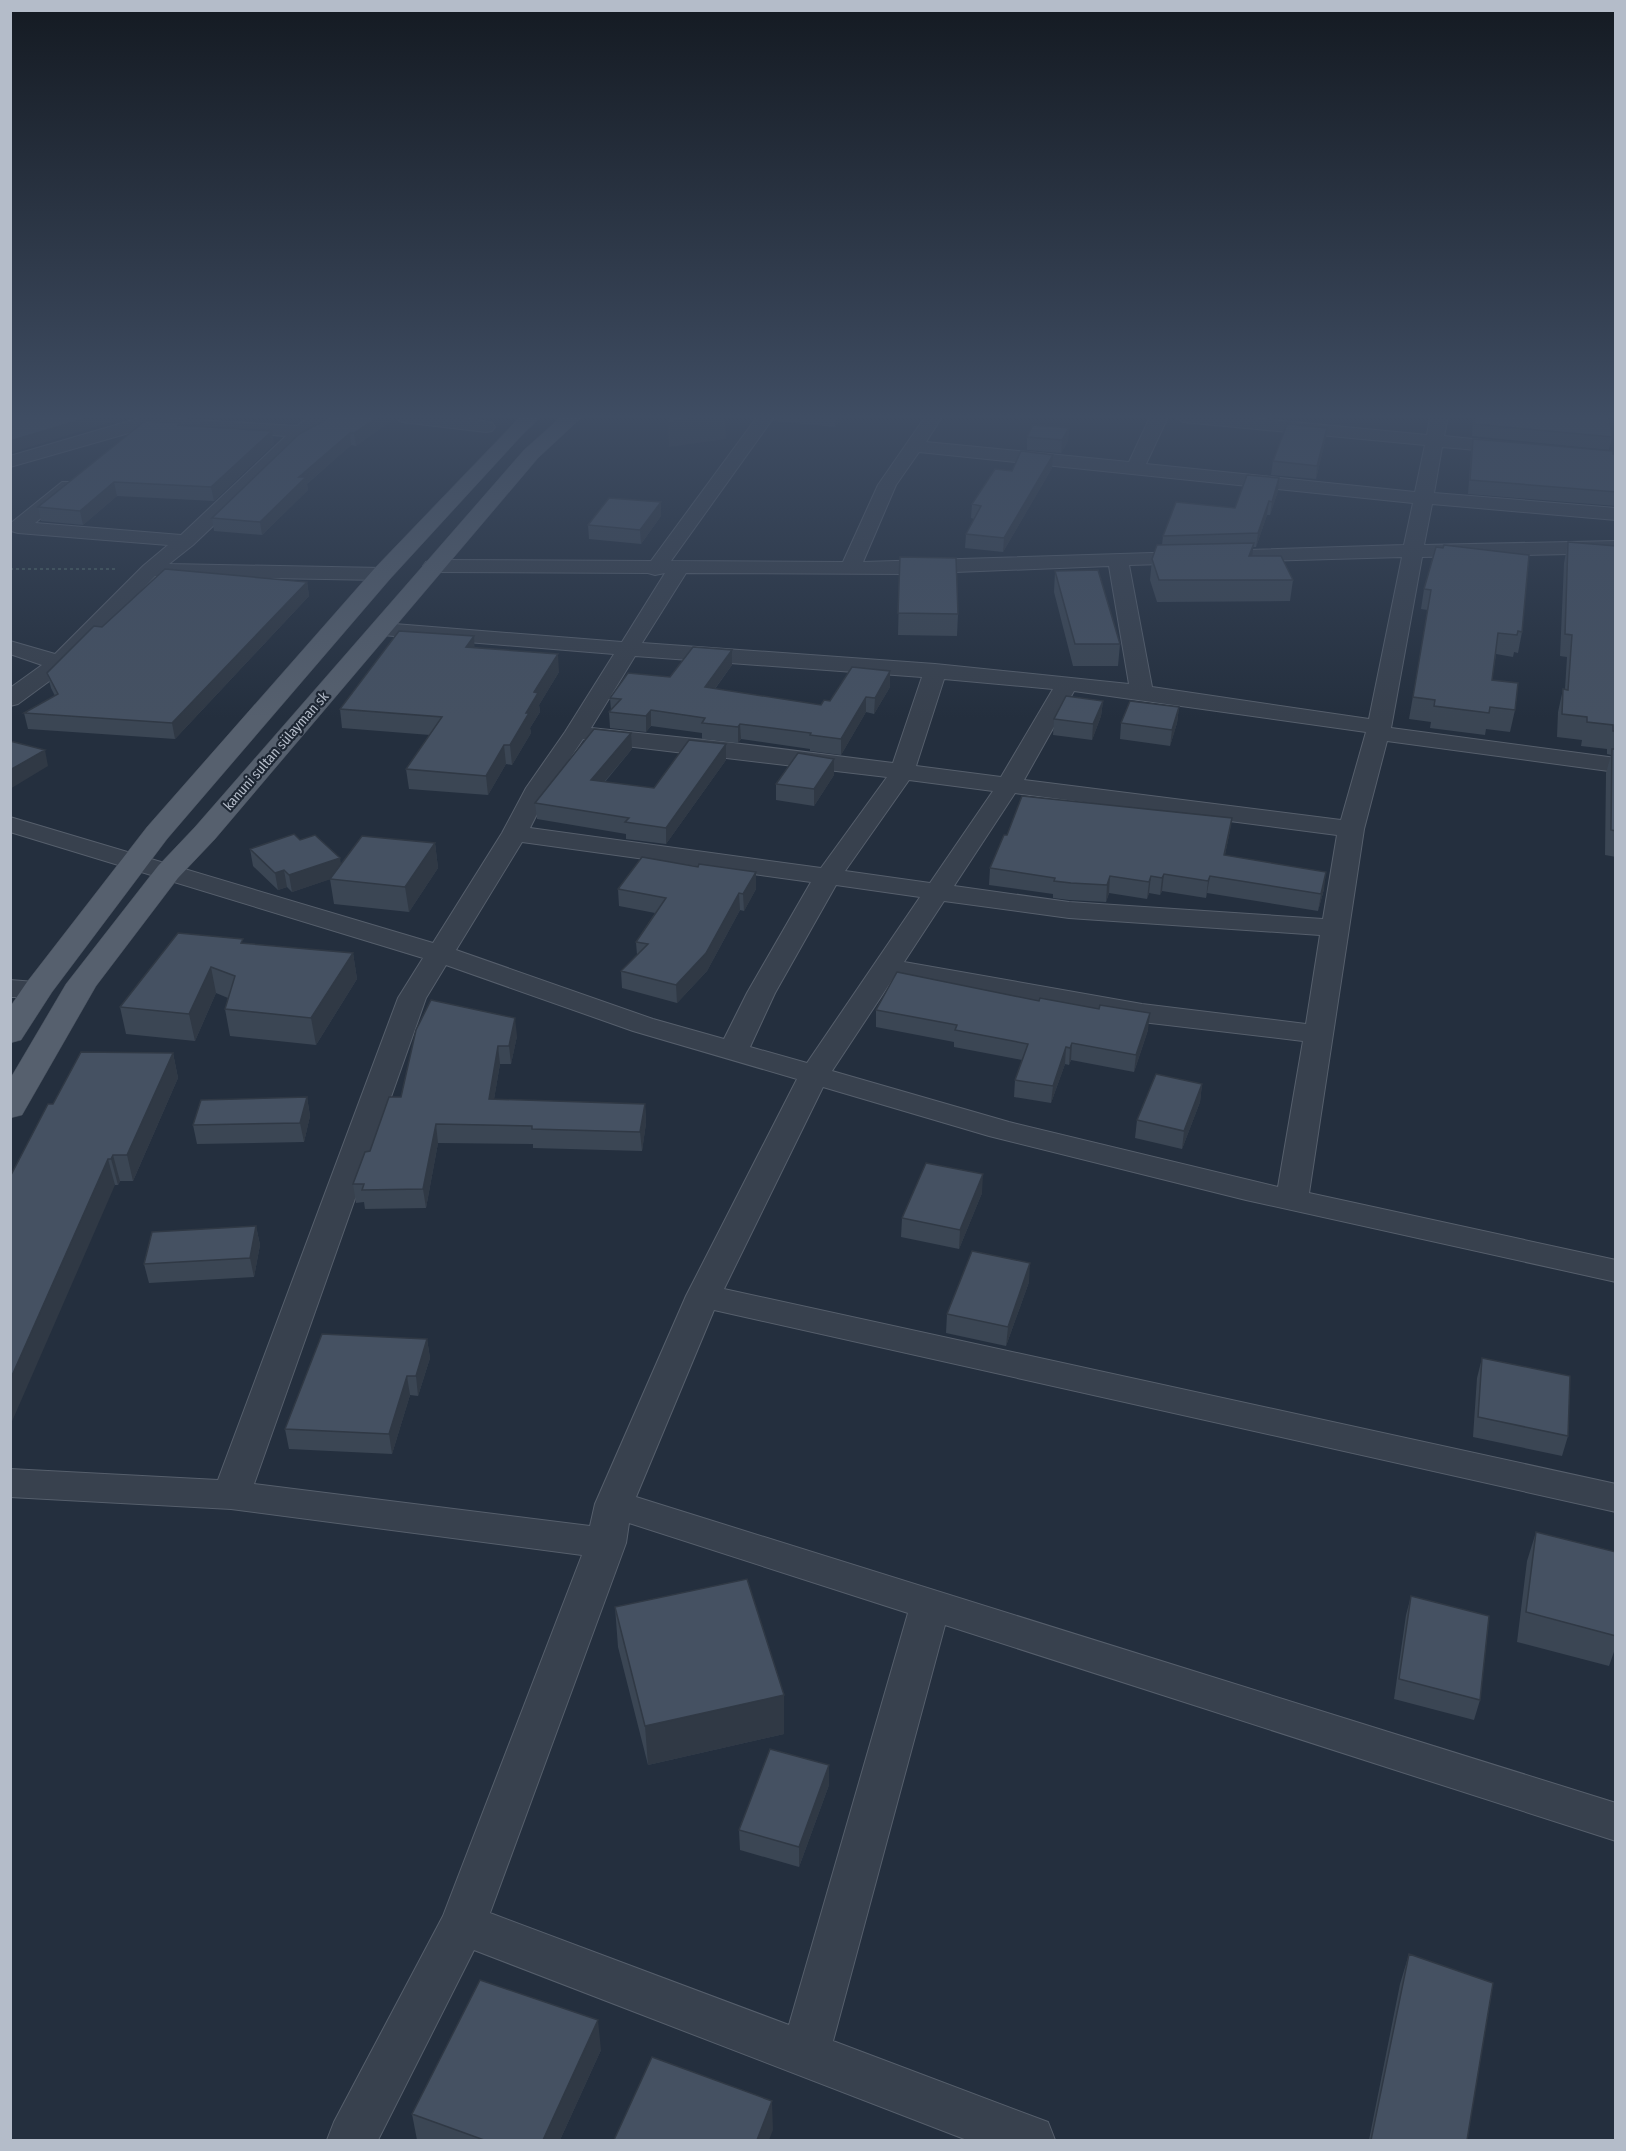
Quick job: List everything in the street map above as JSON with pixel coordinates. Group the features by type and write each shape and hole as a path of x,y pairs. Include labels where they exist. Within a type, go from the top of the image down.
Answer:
{"main road":[{"path":"10,1033 24,988 382,574 435,517"},
{"name":"kanuni sultan sülayman sk","path":"10,1108 82,984 168,872 205,833 382,629 475,517"}],"street":[{"path":"30,517 18,527 186,541"},
{"path":"10,699 59,663 150,570 211,517"},
{"path":"231,1495 412,998 515,832 538,788 576,733 627,651 667,569 701,517"},
{"path":"850,568 873,517"},
{"path":"1292,1200 1351,829 1378,730 1419,517"},
{"path":"433,566 667,569 850,568 1616,547"},
{"path":"1118,559 1138,663 1141,693"},
{"path":"150,570 382,574"},
{"path":"382,629 627,651 935,671 1067,683 1616,765"},
{"path":"10,646 59,663"},
{"path":"733,1051 760,993 828,876 902,773 935,671"},
{"path":"352,2140 463,1924 610,1523 703,1296 814,1075 1008,786 1067,683"},
{"path":"576,733 1351,829"},
{"path":"10,824 440,954 643,1025 1000,1130 1292,1200 1616,1271"},
{"path":"515,832 1069,910 1336,928"},
{"path":"886,967 1142,1013 1318,1034"},
{"path":"703,1296 1616,1498"},
{"path":"10,1483 231,1495 610,1523 930,1605 1616,1822"},
{"path":"805,2055 930,1605"},
{"path":"463,1924 1030,2140"}],"path":[{"path":"10,569 150,570"}],"building":[{"path":"213,517 265,517 260,522"},
{"path":"594,517 649,517 640,530 588,525"},
{"path":"975,517 1016,517 1004,538 966,534"},
{"path":"1170,517 1263,517 1258,533 1163,536"},
{"path":"1568,542 1616,546 1616,731 1613,731 1613,725 1587,722 1587,717 1562,714 1563,689 1568,690 1572,635 1565,634"},
{"path":"1254,543 1249,556 1281,556 1293,580 1159,580 1152,559 1157,545"},
{"path":"1444,545 1529,555 1522,632 1518,631 1517,635 1498,633 1492,680 1518,683 1515,710 1490,707 1489,713 1434,706 1435,700 1413,697 1431,590 1424,589 1436,547 1443,548"},
{"path":"900,557 956,558 958,614 898,613"},
{"path":"165,569 307,582 172,723 24,713 58,694 47,673 94,626 102,627"},
{"path":"1098,570 1120,644 1075,644 1055,571"},
{"path":"399,631 474,636 466,647 558,654 534,692 538,693 526,713 529,713 510,745 504,745 486,776 406,769 442,717 340,709"},
{"path":"693,647 732,650 705,687 821,705 824,700 830,701 852,667 890,671 875,698 866,697 841,739 740,724 738,727 702,723 705,718 651,710 646,716 609,712 621,699 610,698 628,673 670,677"},
{"path":"1066,696 1103,701 1093,724 1054,719"},
{"path":"1130,701 1179,707 1172,730 1121,723"},
{"path":"594,729 631,733 591,780 654,788 689,740 726,744 666,828 625,822 629,818 535,803"},
{"path":"10,741 45,750 10,770"},
{"path":"1612,749 1616,749 1616,831 1611,830"},
{"path":"798,753 834,759 814,789 776,784"},
{"path":"1022,796 1232,818 1224,855 1326,872 1321,894 1210,876 1208,881 1164,874 1162,878 1151,876 1149,882 1110,876 1107,885 1054,881 1055,878 990,868 1004,835 1007,835"},
{"path":"294,834 300,840 315,835 340,858 289,875 284,870 275,873 250,849"},
{"path":"362,836 435,843 405,887 330,879"},
{"path":"642,857 698,867 699,864 756,872 743,894 739,893 706,953 676,985 621,971 648,944 636,942 666,898 618,889"},
{"path":"178,933 243,939 241,943 353,953 311,1018 225,1009 235,976 211,967 189,1014 120,1007"},
{"path":"897,972 1039,1001 1040,998 1099,1009 1100,1005 1150,1013 1136,1055 1072,1043 1070,1048 1066,1047 1053,1086 1015,1080 1028,1044 955,1030 957,1025 876,1010"},
{"path":"431,1000 515,1018 509,1046 498,1046 489,1099 645,1104 640,1132 436,1124 423,1189 362,1190 364,1184 353,1184 365,1152 370,1151 389,1097 401,1097 416,1030"},
{"path":"81,1052 173,1053 127,1155 113,1155 111,1159 108,1159 10,1380 10,1177 48,1104 53,1104"},
{"path":"1156,1074 1202,1084 1184,1131 1137,1120"},
{"path":"307,1097 300,1123 193,1125 201,1100"},
{"path":"926,1163 983,1174 960,1230 902,1218"},
{"path":"256,1226 250,1258 144,1264 152,1232"},
{"path":"972,1251 1030,1263 1008,1327 947,1314"},
{"path":"322,1334 427,1339 416,1376 407,1376 389,1434 285,1429"},
{"path":"1482,1358 1570,1376 1568,1436 1478,1417"},
{"path":"1536,1532 1616,1552 1616,1636 1526,1612"},
{"path":"747,1579 784,1695 645,1726 615,1607"},
{"path":"1411,1596 1489,1616 1480,1700 1399,1679"},
{"path":"770,1749 829,1765 799,1847 739,1830"},
{"path":"1409,1954 1493,1983 1467,2140 1371,2140"},
{"path":"480,1980 598,2020 543,2140 484,2140 412,2114"},
{"path":"652,2057 772,2101 757,2140 614,2140"}]}
